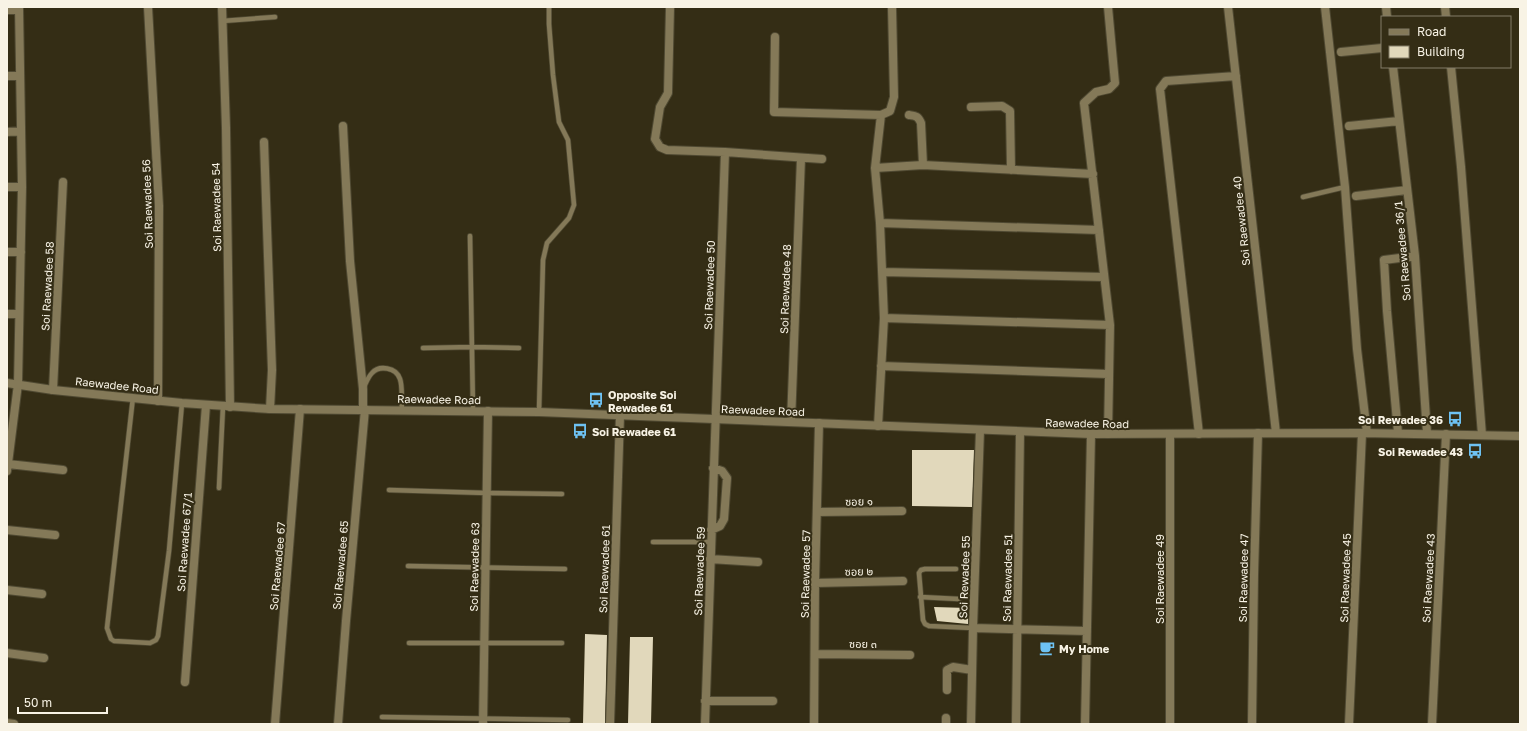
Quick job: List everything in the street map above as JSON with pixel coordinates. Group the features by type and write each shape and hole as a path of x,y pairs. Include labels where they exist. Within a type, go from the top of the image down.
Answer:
{"street":[{"name":"Soi Raewadee 56","path":"148,7 159,206 158,401"},
{"name":"Soi Raewadee 54","path":"222,7 226,128 226,406"},
{"path":"670,7 668,93 660,107 655,139 660,147 667,150 725,152 822,159"},
{"path":"775,37 774,112 881,115 890,111 894,97 892,7"},
{"path":"1108,7 1115,83 1109,89 1096,92 1084,103 1110,325 1108,434"},
{"name":"Soi Raewadee 40","path":"1228,7 1276,433"},
{"name":"Soi Raewadee 45","path":"1325,7 1345,187 1365,433 1349,724"},
{"path":"7,10 19,9 22,187 18,384 8,448 7,468 63,470"},
{"path":"1341,52 1381,48"},
{"name":"Soi Raewadee 36/1","path":"1393,68 1415,256 1427,433"},
{"path":"1451,68 1461,167 1482,435"},
{"path":"7,76 20,76"},
{"path":"1199,434 1160,89 1166,81 1236,76"},
{"path":"971,107 1002,106 1010,111 1011,170"},
{"path":"878,426 884,318 880,223 875,168 881,115"},
{"path":"909,115 919,118 921,123 923,165"},
{"path":"1348,126 1399,121"},
{"name":"Soi Raewadee 65","path":"338,724 364,409 350,261 343,126"},
{"path":"7,132 21,132"},
{"path":"264,142 272,370 270,409"},
{"name":"Soi Raewadee 50","path":"715,419 725,152"},
{"name":"Soi Raewadee 48","path":"791,422 801,158"},
{"path":"875,168 923,165 1093,174"},
{"name":"Soi Raewadee 58","path":"53,390 63,182"},
{"path":"7,187 22,187"},
{"path":"1356,196 1407,190"},
{"path":"880,223 1099,230"},
{"path":"7,252 21,252"},
{"path":"1398,433 1384,260 1415,256"},
{"path":"882,272 1104,277"},
{"path":"7,314 19,314"},
{"path":"884,318 1110,325"},
{"path":"881,366 1108,374"},
{"name":"Raewadee Road","path":"7,383 53,390 133,397 158,401 270,409 473,410 539,412 1092,434 1427,433 1520,436"},
{"name":"Soi Raewadee 67/1","path":"185,682 206,405"},
{"name":"Soi Raewadee 67","path":"275,724 300,409"},
{"name":"Soi Raewadee 63","path":"483,721 484,567 488,411"},
{"name":"Soi Raewadee 61","path":"610,724 620,415"},
{"name":"Soi Raewadee 59","path":"705,724 715,419"},
{"name":"Soi Raewadee 57","path":"814,724 816,654 815,583 819,424"},
{"name":"Soi Rewadee 55","path":"972,724 973,628 980,430"},
{"name":"Soi Raewadee 51","path":"1016,724 1020,432"},
{"name":"Soi Raewadee 47","path":"1252,724 1258,433"},
{"path":"1085,724 1092,434"},
{"name":"Soi Raewadee 49","path":"1170,434 1170,724"},
{"name":"Soi Raewadee 43","path":"1432,724 1446,434"},
{"path":"711,530 720,526 724,519 727,478 722,471 713,468"},
{"name":"ซอย ๑","path":"817,512 902,511"},
{"path":"7,530 55,535"},
{"path":"710,559 758,562"},
{"name":"ซอย ๒","path":"815,583 903,581"},
{"path":"7,590 42,594"},
{"path":"973,628 1087,631"},
{"path":"7,653 44,658"},
{"name":"ซอย ๓","path":"816,654 910,654"},
{"path":"947,690 947,670 953,668 972,670"},
{"path":"705,701 773,701"},
{"path":"7,723 14,724"}],"lane":[{"path":"539,412 543,260 547,243 569,218 574,205 568,140 558,122 549,24 549,7"},
{"path":"222,20 275,16"},
{"path":"1303,197 1345,187"},
{"path":"470,236 473,410"},
{"path":"423,348 519,348"},
{"path":"363,388 372,373 384,368 391,369 397,373 400,378 402,410"},
{"path":"133,397 108,628 111,639 114,641 150,643 156,640 158,636 169,551 182,403"},
{"path":"218,488 226,406"},
{"path":"390,490 562,494"},
{"path":"653,542 710,542"},
{"path":"408,566 565,569"},
{"path":"956,569 921,570 918,577 923,620 925,624 973,628"},
{"path":"920,597 959,599"},
{"path":"409,643 562,642"},
{"path":"382,717 483,721 568,720"}],"building":[{"path":"912,450 974,450 972,507 912,506"},
{"path":"934,607 968,608 968,624 937,621"},
{"path":"585,634 607,635 605,724 583,724"},
{"path":"630,637 653,637 651,724 628,724"}],"place":[{"name":"Opposite Soi Rewadee 61","path":"596,400"},
{"name":"Soi Rewadee 36","path":"1455,419"},
{"name":"Soi Rewadee 61","path":"580,431"},
{"name":"Soi Rewadee 43","path":"1475,451"},
{"name":"My Home","path":"1047,648"}]}
